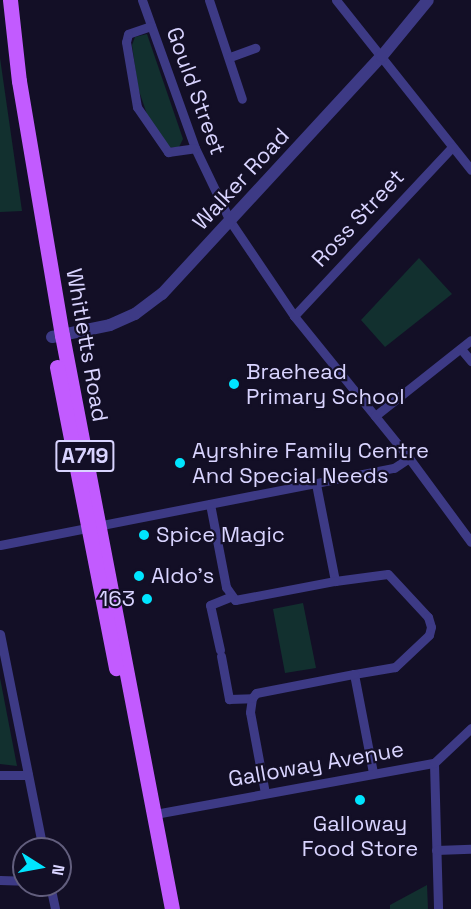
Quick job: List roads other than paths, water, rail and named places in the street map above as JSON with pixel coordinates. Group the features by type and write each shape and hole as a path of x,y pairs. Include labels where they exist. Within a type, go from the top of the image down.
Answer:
{"main road":[{"name":"Whitletts Road","path":"1,0 57,336 162,909"},
{"name":"Whitletts Road","path":"10,0 19,81 57,336"},
{"name":"Whitletts Road","path":"92,525 155,814 172,909"}],"street":[{"name":"Gould Street","path":"142,0 195,148 230,221 294,316 409,458 471,542"},
{"path":"209,0 230,57 242,99"},
{"path":"336,0 471,170"},
{"name":"Walker Road","path":"57,336 110,325 135,314 162,294 382,56 428,0"},
{"path":"151,26 128,34 126,42 137,107 168,152 195,148"},
{"path":"230,57 255,48"},
{"name":"Ross Street","path":"294,316 452,147"},
{"path":"375,416 471,340"},
{"path":"461,349 471,361"},
{"path":"0,545 92,525 394,468 409,458"},
{"path":"316,484 336,581"},
{"path":"210,504 230,597"},
{"path":"252,698 229,699 210,605 230,597 244,599 336,581 388,574 428,617 431,627 429,635 395,667 256,693 252,698 250,712 265,793"},
{"path":"0,634 41,837"},
{"path":"354,675 373,773"},
{"name":"Galloway Avenue","path":"155,814 434,763 471,728"},
{"path":"434,763 438,909"},
{"path":"0,775 28,775"},
{"path":"436,850 471,849"}],"place":[{"name":"Braehead Primary School","path":"234,384"},
{"name":"Ayrshire Family Centre And Special Needs","path":"180,463"},
{"name":"Spice Magic","path":"144,535"},
{"name":"Aldo's","path":"139,576"},
{"name":"163","path":"147,599"},
{"name":"Galloway Food Store","path":"360,800"}]}
